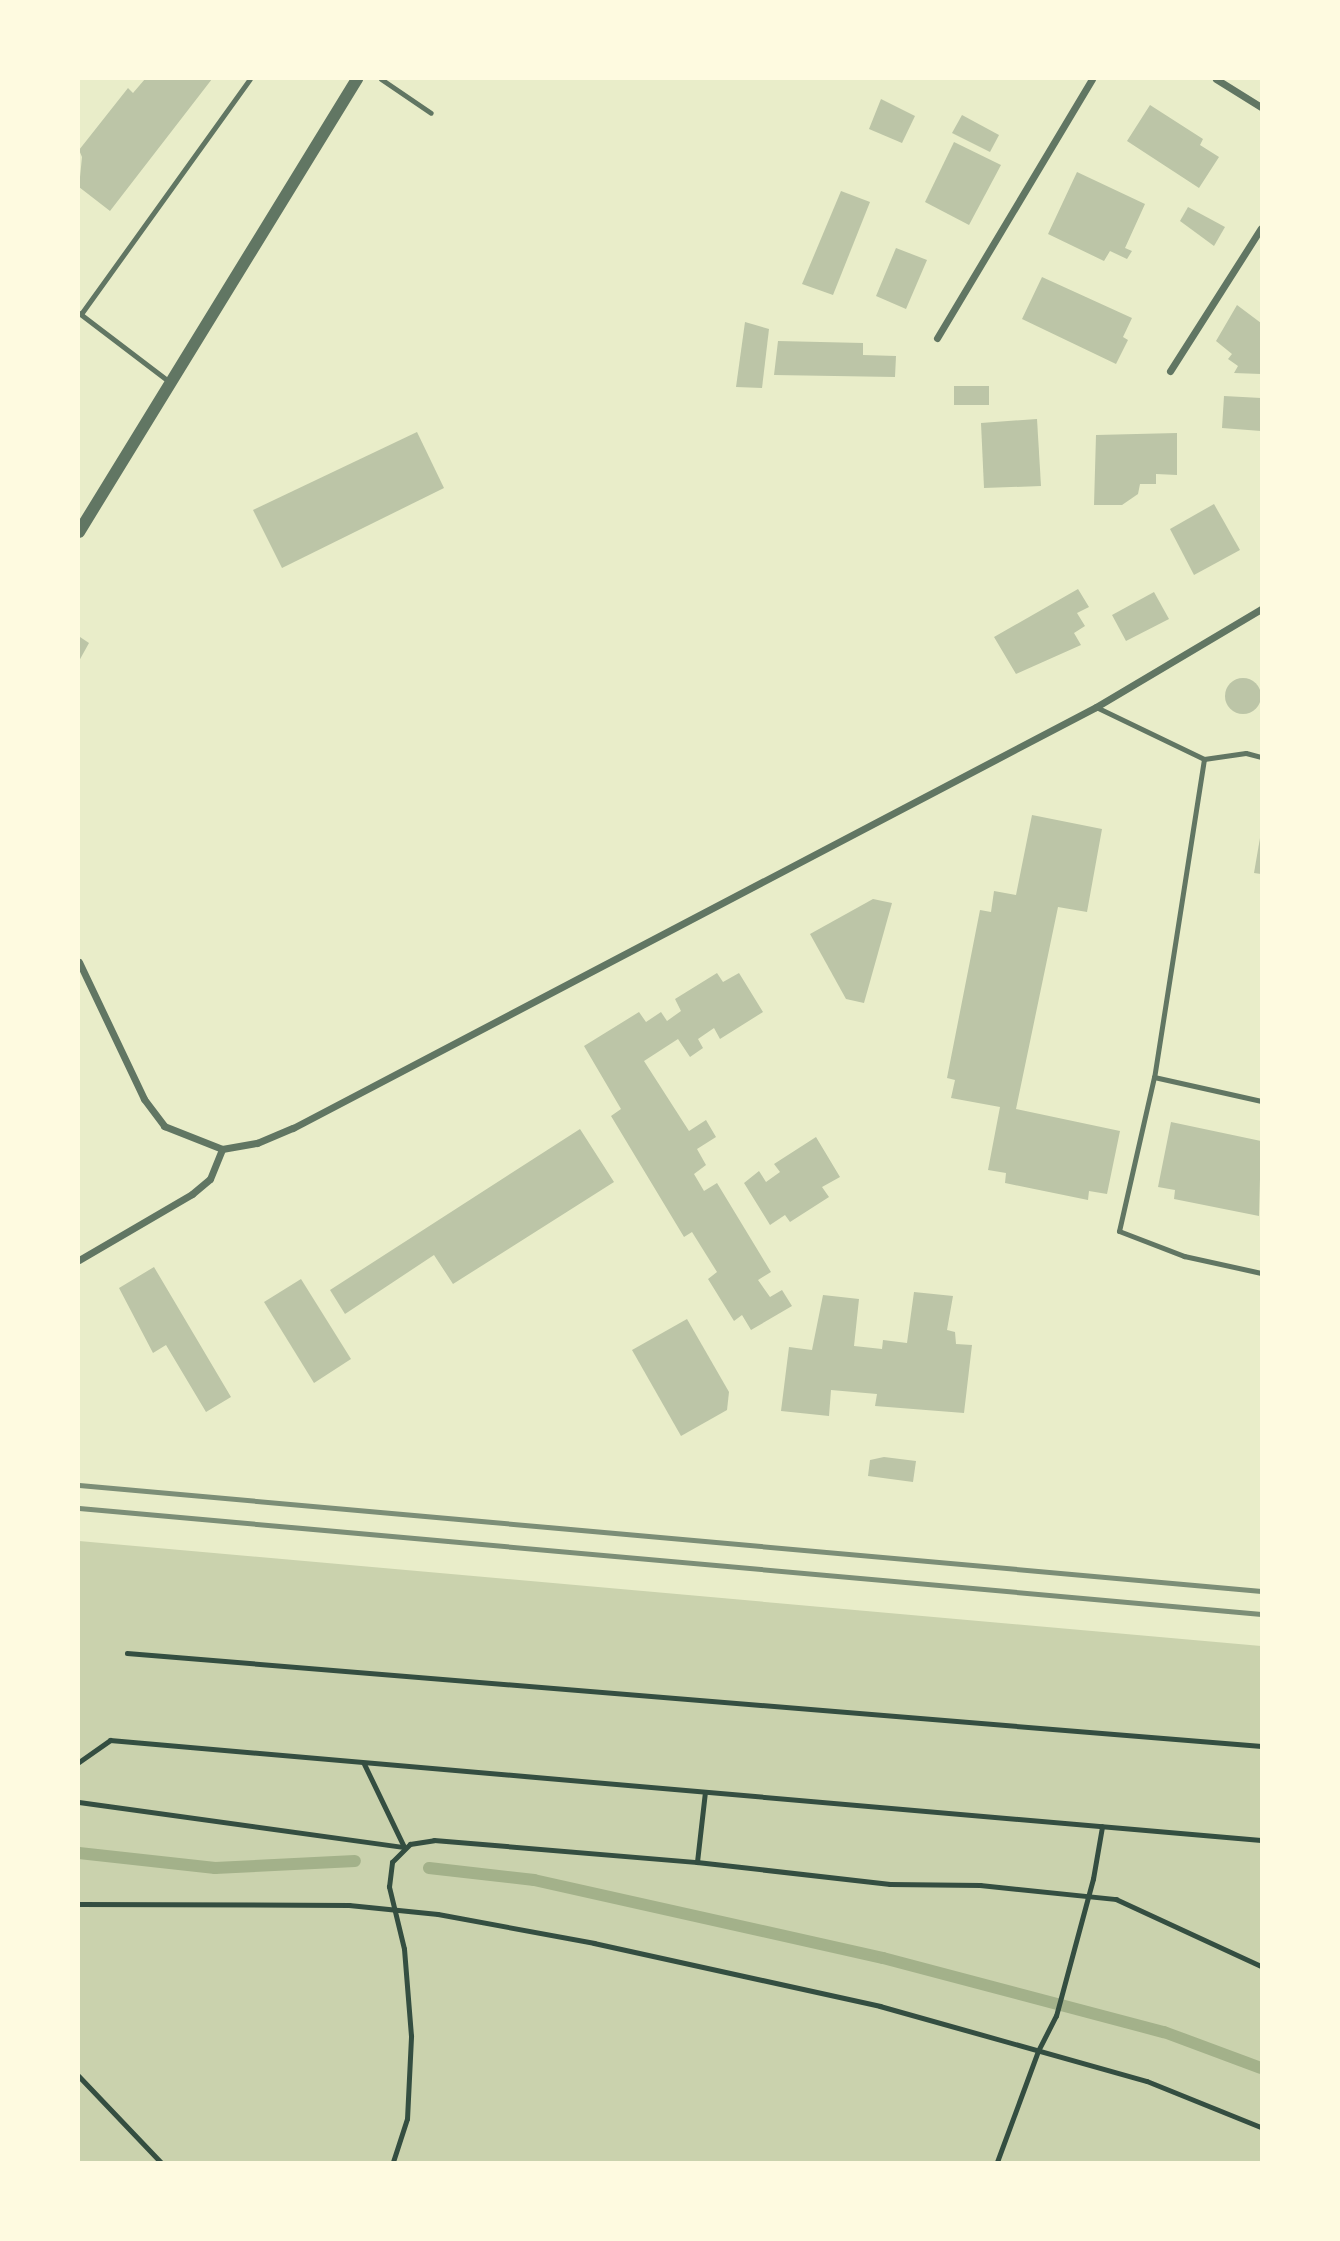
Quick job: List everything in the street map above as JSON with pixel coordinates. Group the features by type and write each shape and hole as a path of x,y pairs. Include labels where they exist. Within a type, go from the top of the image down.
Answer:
{"street":[{"path":"79,531 357,79"},
{"path":"937,338 1092,79"},
{"path":"1216,79 1261,107"},
{"path":"1170,371 1261,228"},
{"path":"79,962 144,1099 164,1126 222,1149 257,1143 293,1128 1096,707 1261,609"},
{"path":"79,1260 192,1194 209,1179 222,1149"}],"lane":[{"path":"171,383 80,313 250,79"},
{"path":"381,79 431,113"},
{"path":"1096,707 1204,759 1246,754 1261,757"},
{"path":"1204,759 1154,1077 1119,1231 1184,1256 1261,1273"},
{"path":"1154,1077 1261,1101"}],"path":[{"path":"128,1653 1261,1746"},
{"path":"79,1762 110,1740 1261,1840"},
{"path":"363,1762 405,1847"},
{"path":"697,1862 705,1792"},
{"path":"79,1801 405,1847 434,1840 697,1862 890,1884 981,1885 1116,1899 1261,1966"},
{"path":"997,2162 1038,2050 1056,2016 1088,1897 1102,1826"},
{"path":"393,2162 407,2119 411,2036 404,1950 391,1909 392,1862 405,1847"},
{"path":"79,1904 391,1909 594,1943 880,2006 1147,2081 1261,2127"},
{"path":"79,2076 161,2162"}],"green space":[{"path":"79,1541 1261,1646 1261,2162 79,2162"}],"building":[{"path":"145,79 212,79 110,211 79,187 82,157 79,150 128,88 133,93"},
{"path":"881,99 915,116 902,143 869,129"},
{"path":"1150,105 1203,139 1200,145 1219,157 1199,188 1127,141"},
{"path":"962,115 999,135 990,152 952,133"},
{"path":"954,142 1001,165 969,225 925,202"},
{"path":"1077,172 1145,204 1125,248 1132,251 1127,259 1110,251 1104,261 1048,234"},
{"path":"841,191 870,202 833,295 802,284"},
{"path":"1188,207 1225,227 1214,246 1180,221"},
{"path":"896,248 927,260 906,309 876,296"},
{"path":"1042,277 1132,318 1123,337 1128,340 1116,364 1022,319"},
{"path":"1237,305 1261,323 1261,374 1234,373 1238,366 1228,359 1232,354 1216,341"},
{"path":"745,322 769,329 762,388 736,387"},
{"path":"778,341 863,343 863,355 896,356 895,377 774,375"},
{"path":"954,386 989,386 989,405 954,405"},
{"path":"1224,396 1261,398 1261,431 1222,428"},
{"path":"1037,419 1041,486 984,488 981,423"},
{"path":"417,432 444,488 282,568 253,510"},
{"path":"1177,433 1177,475 1156,474 1156,484 1140,484 1138,494 1122,505 1094,505 1096,435"},
{"path":"1214,504 1240,550 1194,575 1170,529"},
{"path":"1078,589 1089,607 1077,613 1085,626 1074,633 1081,645 1016,674 994,637"},
{"path":"1154,592 1169,619 1126,641 1112,615"},
{"path":"80,637 89,643 79,661 79,639"},
{"path":"1243,678 1256,683 1261,696 1256,709 1243,714 1230,709 1225,696 1230,683"},
{"path":"1032,815 1102,829 1087,912 1058,907 1016,1109 1120,1131 1107,1194 1089,1191 1088,1200 1005,1183 1006,1173 988,1170 1000,1107 951,1098 955,1080 947,1078 980,910 991,912 994,891 1016,895"},
{"path":"1261,838 1261,874 1254,873"},
{"path":"873,899 892,903 864,1003 846,999 810,934"},
{"path":"717,973 723,982 739,973 763,1012 720,1039 714,1028 698,1039 703,1048 690,1057 678,1039 644,1061 689,1131 706,1120 716,1137 697,1149 706,1165 694,1174 704,1191 717,1183 771,1272 758,1280 770,1297 782,1290 792,1306 751,1330 742,1315 734,1321 708,1279 717,1272 692,1232 684,1237 611,1116 621,1109 584,1046 639,1012 646,1022 661,1012 667,1021 681,1011 675,999"},
{"path":"1171,1122 1261,1141 1259,1216 1174,1199 1175,1190 1158,1187"},
{"path":"580,1129 614,1182 453,1284 434,1255 345,1314 330,1290"},
{"path":"816,1137 840,1177 822,1187 829,1197 790,1222 785,1215 770,1225 744,1183 759,1171 766,1182 780,1172 774,1164"},
{"path":"154,1267 231,1397 206,1412 166,1345 153,1353 119,1288"},
{"path":"301,1279 351,1359 314,1383 264,1302"},
{"path":"914,1292 953,1296 947,1330 955,1332 956,1344 972,1345 964,1413 875,1406 877,1394 831,1390 829,1416 781,1411 789,1347 812,1350 823,1295 859,1299 854,1346 882,1349 883,1340 907,1343"},
{"path":"687,1319 729,1392 727,1410 681,1436 632,1350"},
{"path":"884,1457 916,1461 913,1482 868,1476 870,1460"}],"waterway":[{"path":"79,1853 215,1868 355,1861"},
{"path":"429,1868 534,1880 883,1958 1164,2032 1261,2068"}],"railway":[{"path":"79,1485 1261,1591"},
{"path":"79,1508 1261,1614"}]}
